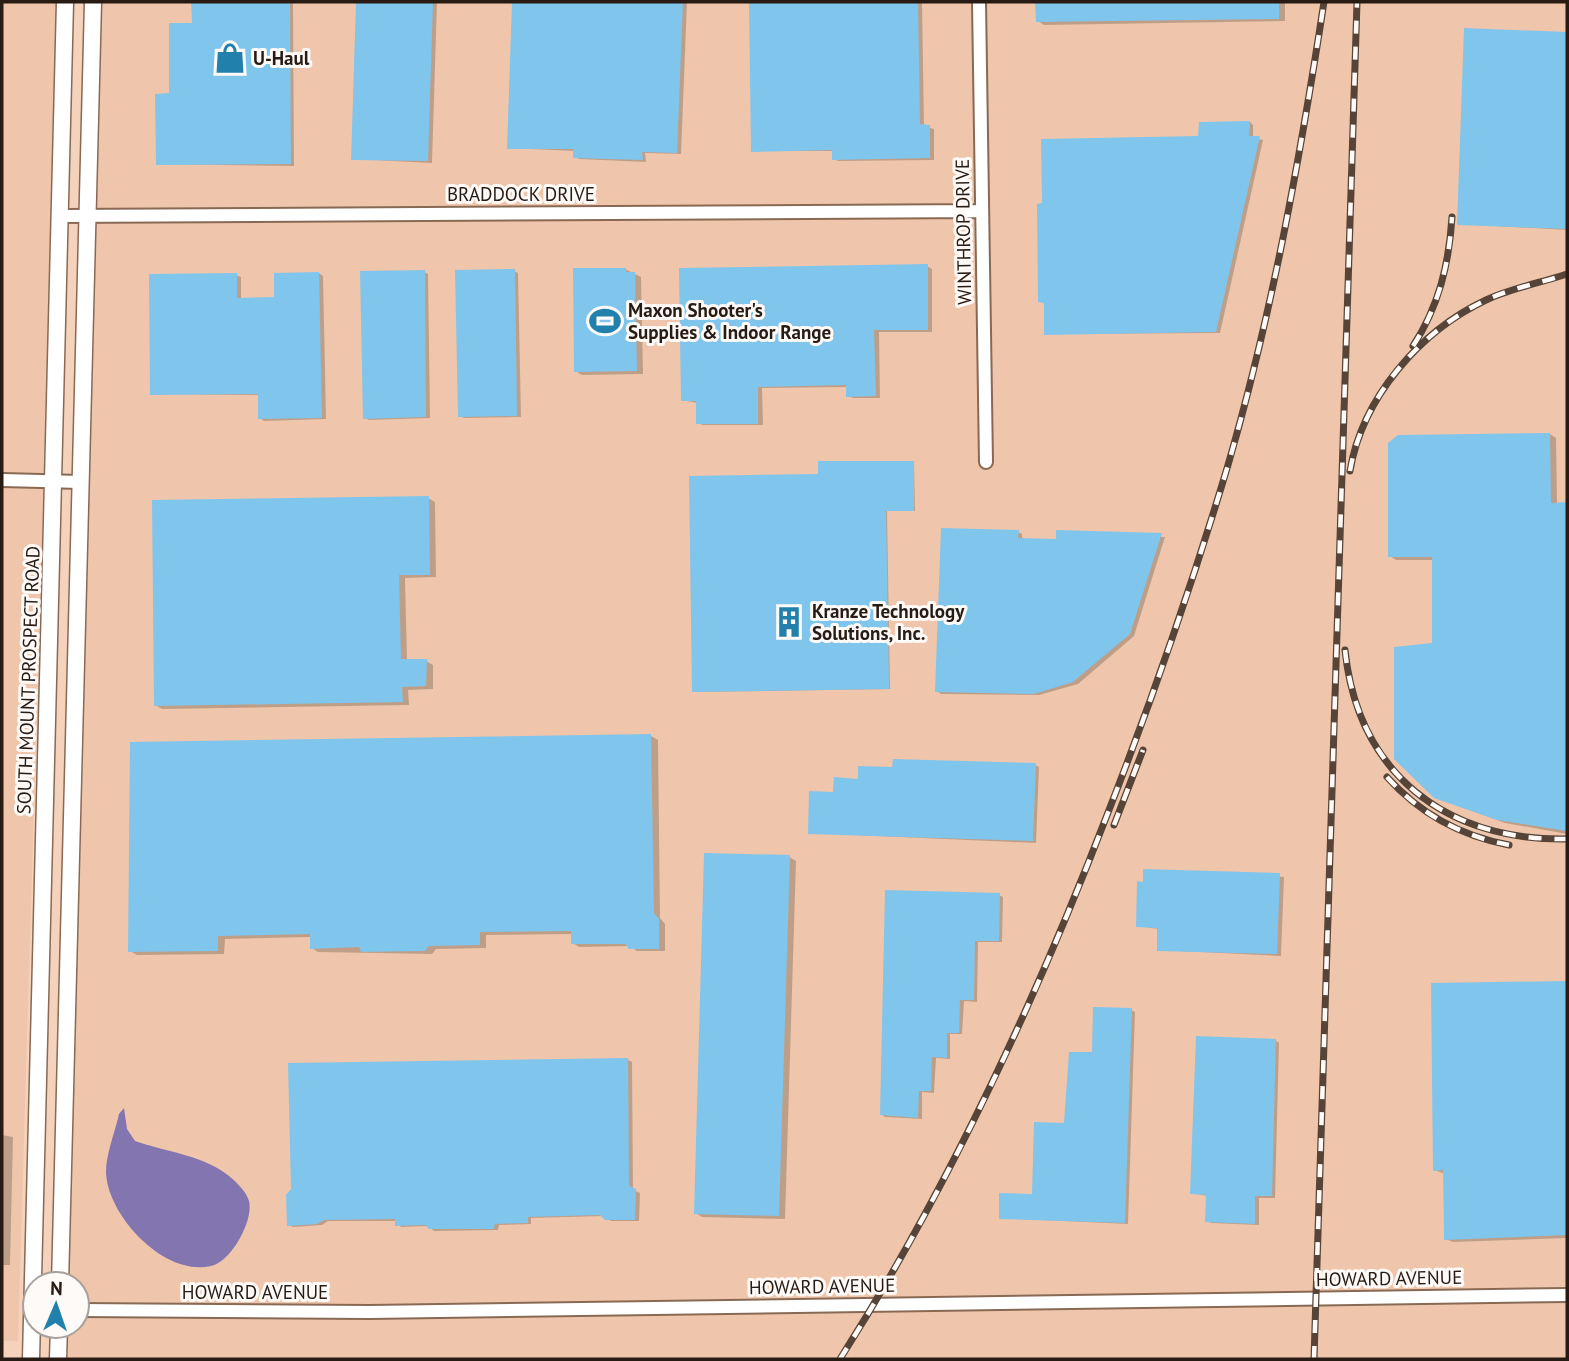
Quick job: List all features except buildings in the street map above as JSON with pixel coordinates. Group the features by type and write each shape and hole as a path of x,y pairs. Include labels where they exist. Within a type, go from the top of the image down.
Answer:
{"main road":[{"name":"SOUTH MOUNT PROSPECT ROAD","path":"35,1270 65,2"},
{"path":"60,1270 93,2"},
{"name":"SOUTH MOUNT PROSPECT ROAD","path":"31,1359 32,1340"},
{"path":"58,1340 58,1359"}],"street":[{"name":"WINTHROP DRIVE","path":"979,2 986,462"},
{"name":"BRADDOCK DRIVE","path":"61,216 982,211"},
{"path":"2,480 81,482"},
{"name":"HOWARD AVENUE","path":"91,1310 369,1312 1567,1295"}],"shaded area":[{"path":"2,2 58,2 18,1341 2,1341"},
{"path":"100,2 1567,2 1567,1359 62,1359 63,1340 91,1340 91,1270 64,1270"},
{"path":"124,1108 127,1129 135,1141 215,1167 232,1178 245,1193 250,1209 248,1219 233,1249 219,1263 193,1267 175,1262 157,1252 127,1224 109,1189 106,1172 119,1114"}],"railway":[{"path":"840,1359 880,1294 954,1160 1021,1022 1081,881 1157,682 1215,509 1258,351 1295,177 1324,2"},
{"path":"1314,1359 1357,2"},
{"path":"1413,346 1430,316 1441,284 1452,217"},
{"path":"1350,471 1367,418 1381,393 1417,348 1462,313 1486,300 1567,274"},
{"path":"1345,650 1353,694 1368,732 1389,765 1416,792 1447,813 1483,828 1523,837 1567,839"},
{"path":"1114,825 1143,750"},
{"path":"1387,777 1413,802 1442,821 1474,836 1509,845"}],"place":[{"name":"U-Haul","path":"230,58"},
{"name":"Maxon Shooter's Supplies & Indoor Range","path":"605,321"},
{"name":"Kranze Technology Solutions, Inc.","path":"789,622"}]}
